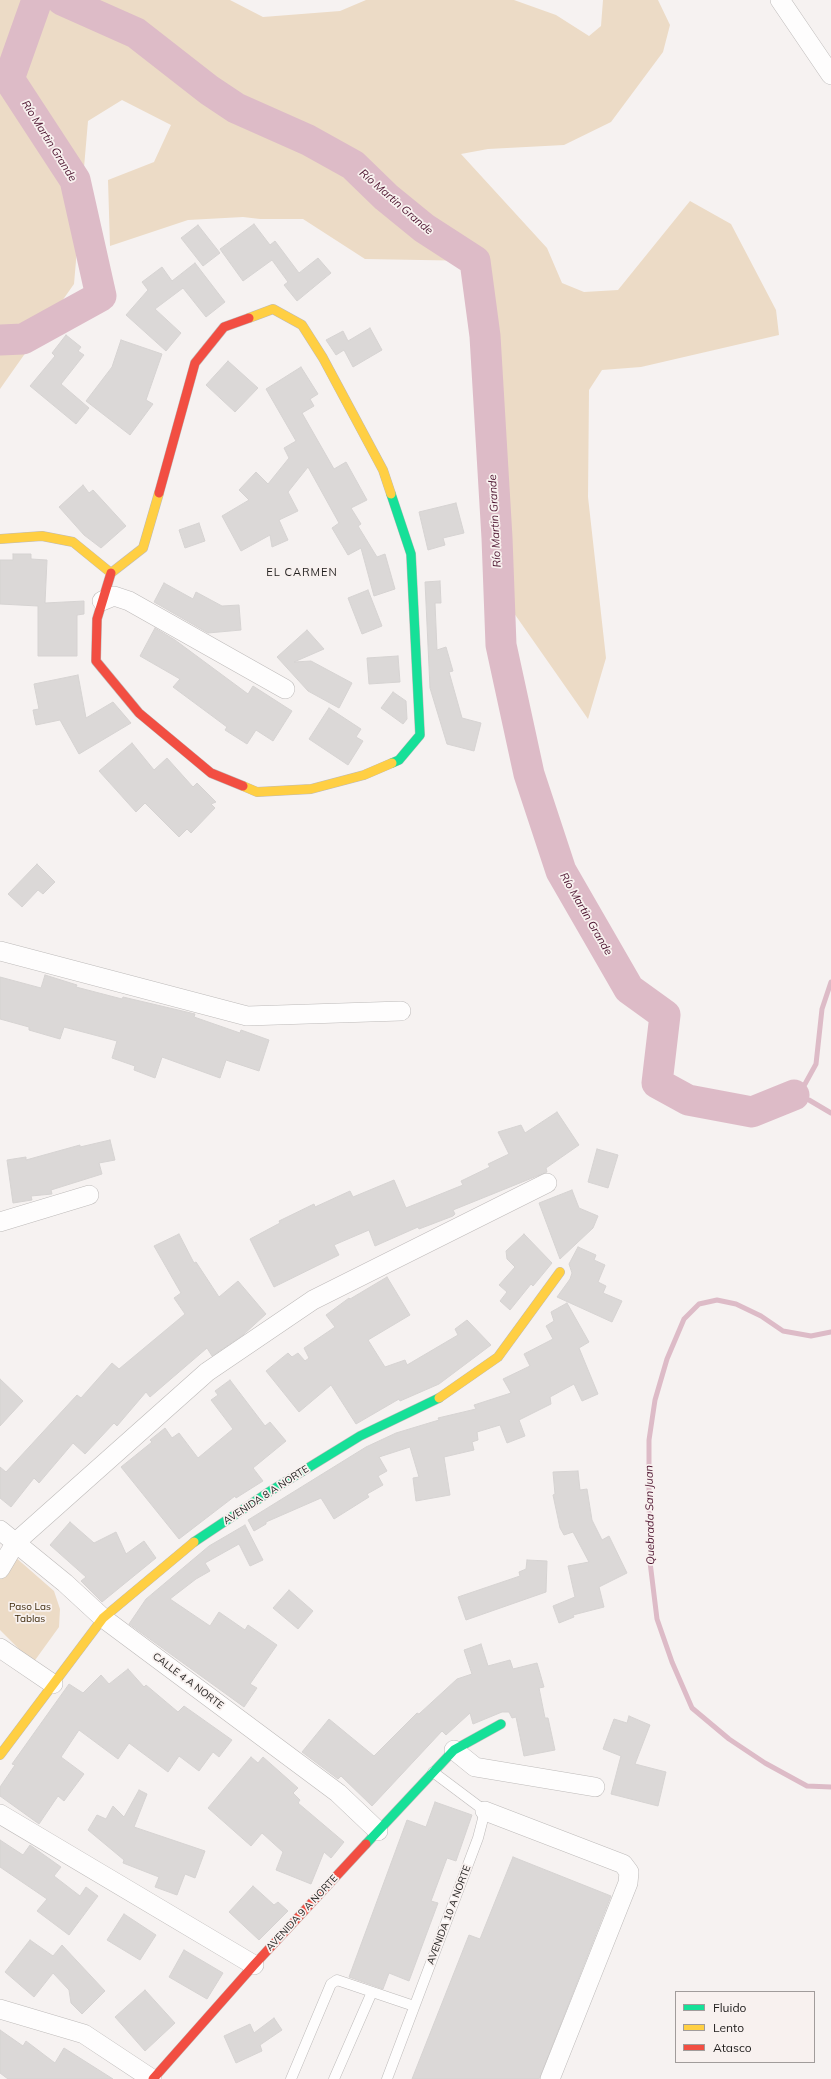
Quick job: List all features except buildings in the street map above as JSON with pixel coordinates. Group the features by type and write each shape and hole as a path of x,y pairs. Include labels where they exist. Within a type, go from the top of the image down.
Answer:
{"street":[{"path":"780,0 831,75"},
{"path":"273,309 302,325 324,358 383,470 411,554 420,736 399,760 364,775 310,788 257,792 211,773 139,712 96,661 97,619 111,573 143,548 195,363 224,327 273,309"},
{"path":"0,539 42,536 73,542 111,573"},
{"path":"102,601 114,596 129,601 285,689"},
{"path":"0,951 247,1016 401,1011"},
{"path":"0,1569 16,1542 207,1372 313,1300 547,1183"},
{"path":"0,1222 89,1194"},
{"name":"AVENIDA 8 A NORTE","path":"0,1755 103,1618 202,1536 272,1490 360,1436 445,1395 498,1357 560,1272"},
{"name":"CALLE 4 A NORTE","path":"0,1530 16,1542 103,1618 338,1792 378,1832"},
{"path":"0,1648 53,1684"},
{"name":"AVENIDA 9 A NORTE","path":"152,2079 254,1965 454,1750 480,1734 501,1724"},
{"path":"454,1750 475,1766 595,1787"},
{"path":"485,1811 623,1864 629,1872 628,1883 550,2079"},
{"path":"0,1814 254,1965"},
{"path":"0,2009 84,2034 152,2079"}],"lane":[{"path":"433,1772 485,1811"},
{"name":"AVENIDA 10 A NORTE","path":"387,2079 478,1838 485,1811"},
{"path":"291,2079 331,1984 337,1980 414,2006"},
{"path":"334,2079 372,1992"}],"green space":[{"path":"0,0 230,0 263,17 340,11 366,0 514,0 556,15 589,36 601,26 603,0 658,0 670,25 663,52 611,122 564,145 488,149 461,154 547,248 562,283 584,292 618,290 690,201 731,224 776,310 779,335 641,367 602,370 589,390 588,497 606,658 588,719 509,606 478,261 365,259 303,219 260,219 243,217 188,220 110,246 108,180 154,162 171,125 122,100 88,121 74,284 0,389"},
{"name":"Paso Las Tablas","path":"14,1556 54,1591 60,1609 59,1627 33,1663 0,1630 0,1576"}],"waterway":[{"name":"Río Martin Grande","path":"0,340 23,339 101,296 75,180 9,79 37,0"},
{"name":"Río Martin Grande","path":"62,0 136,33 209,90 236,108 308,140 353,165 386,197 424,228 475,261 485,336 497,538 501,645 529,774 561,871 629,989 665,1015 657,1083 688,1100 752,1112 794,1095"},
{"path":"831,982 822,1009 816,1064 805,1084 794,1095 809,1100 831,1113"},
{"name":"Quebrada San Juan","path":"831,1332 811,1336 783,1331 761,1316 736,1304 717,1300 699,1304 684,1319 667,1359 655,1400 649,1440 650,1562 657,1619 672,1662 692,1708 729,1739 765,1763 807,1786 831,1787"}],"traffic: fast":[{"path":"391,494 411,554 420,735 399,760 392,763"},
{"path":"194,1542 272,1490 360,1436 439,1398"},
{"path":"366,1844 454,1750 501,1724"}],"traffic: slow":[{"path":"249,318 273,309 302,325 323,358 383,470 391,494"},
{"path":"0,539 42,536 73,542 111,573 143,548 159,493"},
{"path":"243,786 257,792 311,789 364,775 392,763"},
{"path":"439,1398 498,1357 560,1272"},
{"path":"0,1755 103,1618 194,1542"}],"traffic: jam":[{"path":"159,493 195,363 224,327 249,318"},
{"path":"111,573 97,619 96,661 139,713 211,773 243,786"},
{"path":"153,2079 254,1965 366,1844"}],"district":[{"name":"EL CARMEN","path":"302,573"}]}
